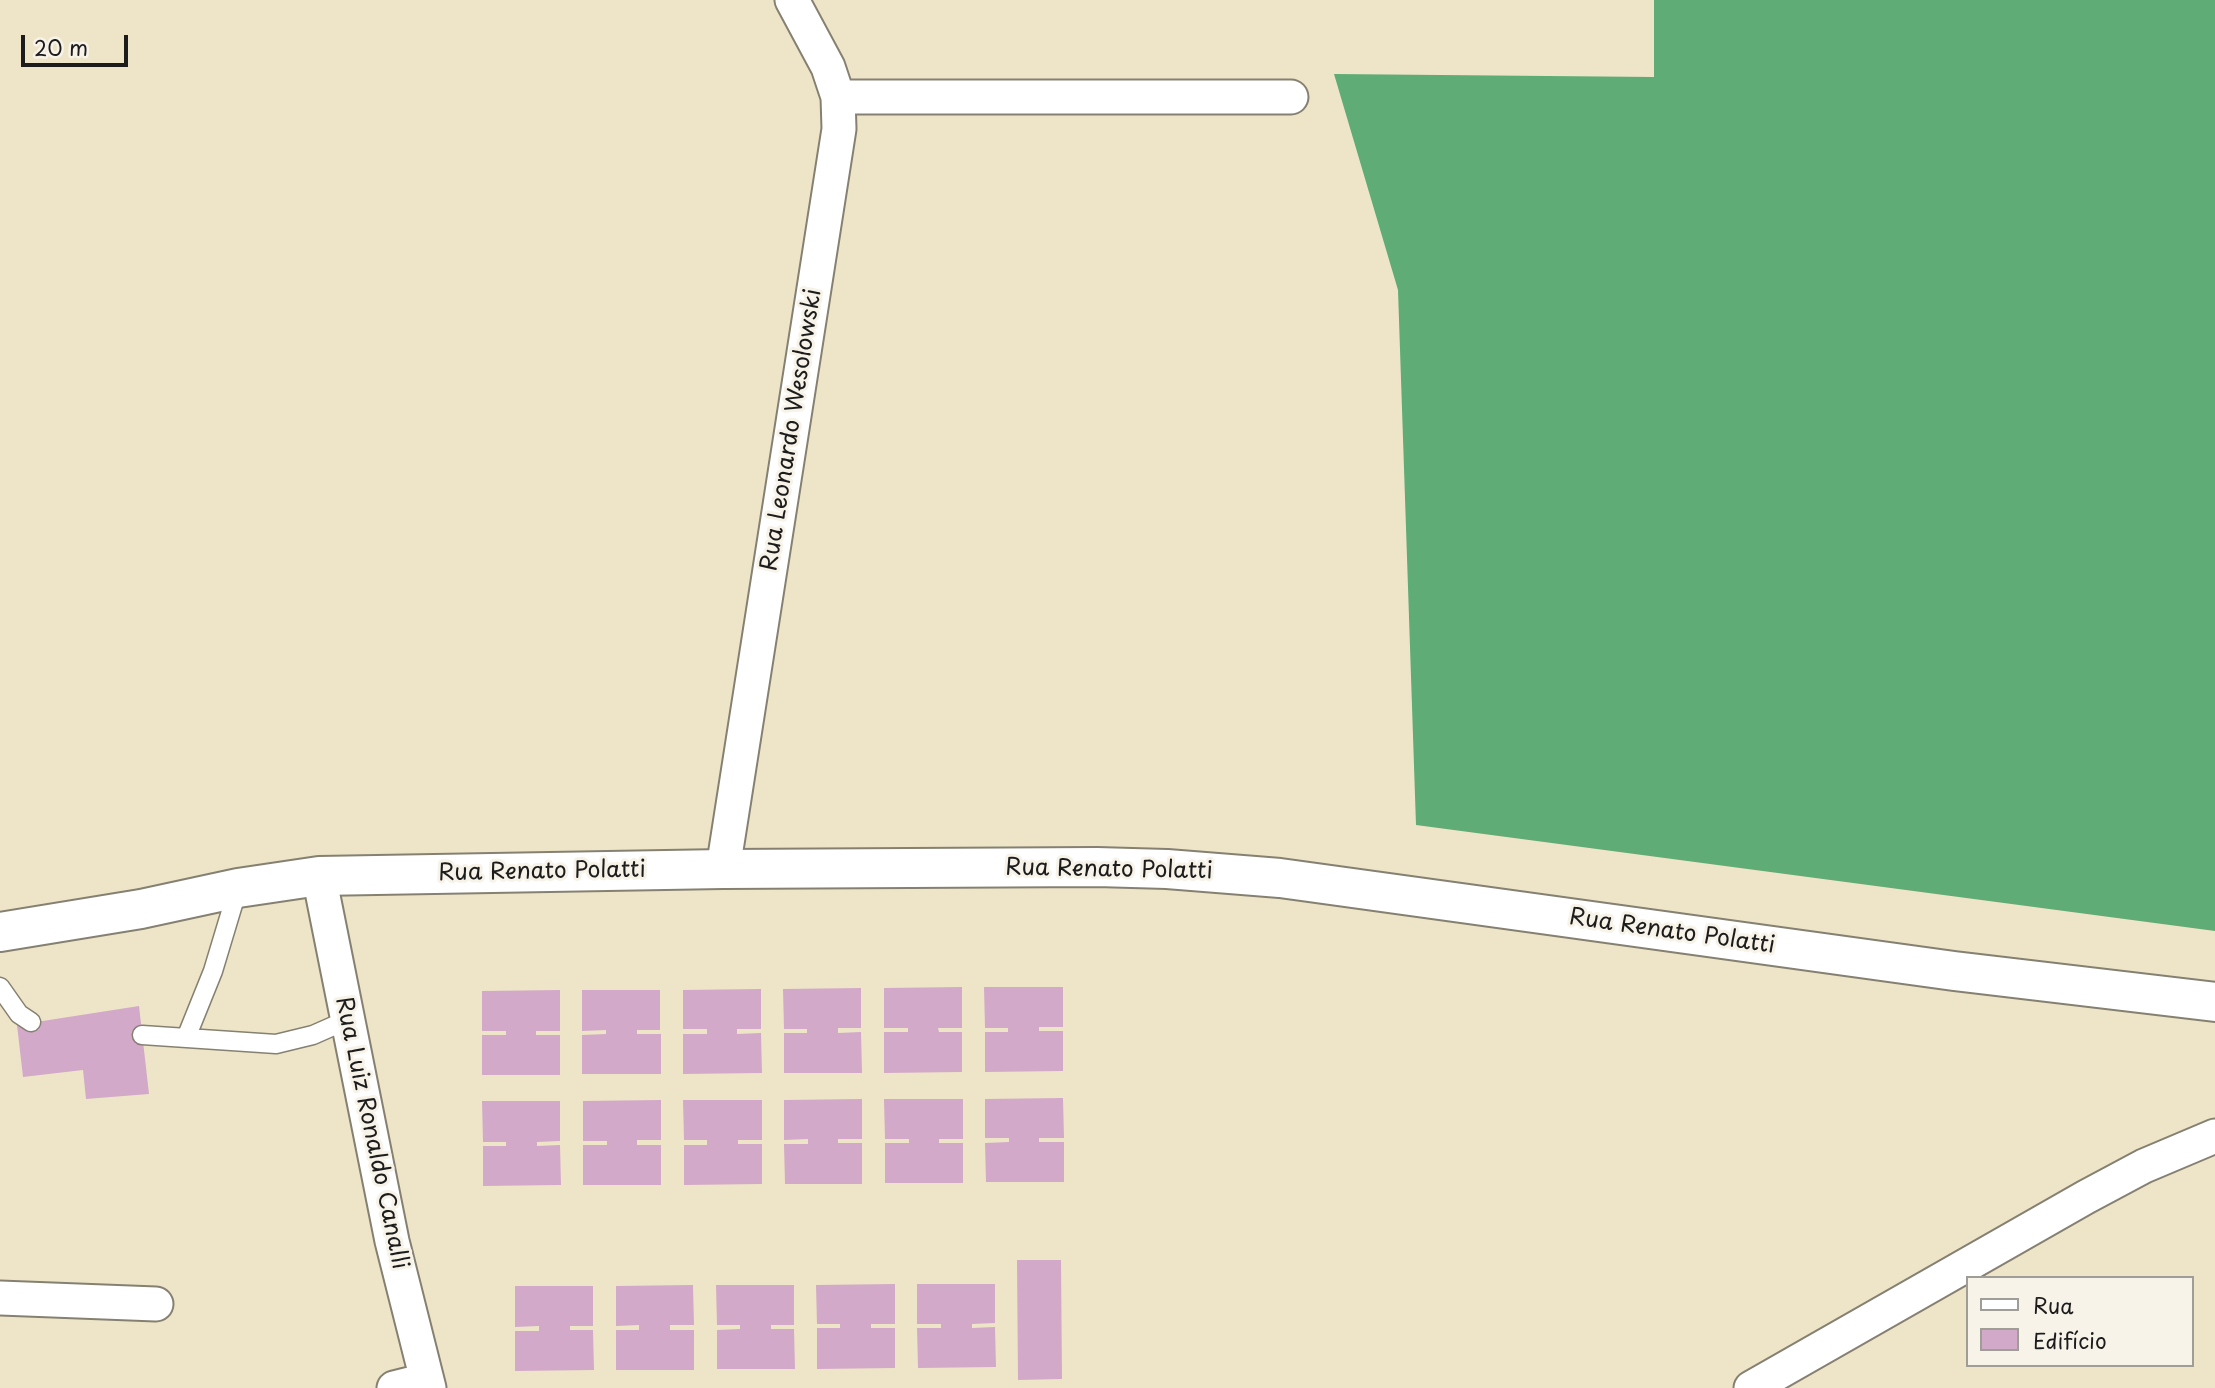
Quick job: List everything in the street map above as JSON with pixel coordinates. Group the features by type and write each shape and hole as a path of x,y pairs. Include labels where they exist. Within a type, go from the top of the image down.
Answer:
{"main road":[{"name":"Rua Renato Polatti","path":"0,932 141,909 239,888 320,876 723,869 1097,867 1223,873 1308,882 1967,973 2215,1002"}],"street":[{"name":"Rua Leonardo Wesolowski","path":"723,869 839,129 838,97 828,67 792,0"},
{"path":"838,97 1291,97"},
{"name":"Rua Luiz Ronaldo Canalli","path":"320,876 393,1241 428,1384"},
{"path":"1751,1388 2086,1197 2144,1167 2215,1136"},
{"path":"0,1298 156,1304"},
{"path":"394,1388 428,1384"}],"lane":[{"path":"186,1038 213,971 239,888"},
{"path":"0,987 19,1014 31,1022"},
{"path":"142,1035 275,1044 313,1035 347,1020"}],"green space":[{"path":"1654,0 2215,0 2215,931 1416,825 1398,290 1334,74 1654,77"}],"building":[{"path":"962,987 962,1028 938,1028 939,1032 962,1032 962,1072 884,1073 884,1032 908,1032 908,1028 884,1028 884,988"},
{"path":"984,987 1063,987 1063,1027 1039,1027 1039,1031 1063,1031 1063,1071 985,1072 985,1032 1008,1032 1008,1028 985,1028"},
{"path":"861,988 861,1028 838,1028 838,1033 861,1032 862,1073 784,1073 784,1033 807,1033 807,1029 784,1029 783,989"},
{"path":"761,989 761,1029 737,1029 737,1034 761,1033 762,1073 683,1074 683,1034 707,1034 707,1029 683,1029 683,990"},
{"path":"560,990 560,1031 536,1031 536,1035 560,1035 560,1075 482,1075 482,1035 506,1035 506,1031 482,1031 482,991"},
{"path":"582,990 660,990 660,1030 637,1030 637,1034 661,1034 661,1074 582,1074 582,1035 606,1034 606,1030 582,1031"},
{"path":"139,1006 149,1094 86,1099 83,1070 23,1077 17,1025"},
{"path":"1063,1098 1064,1138 1039,1138 1039,1142 1064,1142 1064,1182 986,1182 985,1143 1009,1142 1009,1138 985,1138 985,1099"},
{"path":"862,1099 862,1139 838,1139 838,1143 862,1143 862,1184 785,1184 784,1144 808,1144 808,1139 784,1140 784,1100"},
{"path":"884,1099 963,1099 963,1139 939,1139 939,1143 963,1143 963,1183 885,1183 885,1143 909,1143 909,1139 885,1139"},
{"path":"661,1100 661,1140 637,1140 637,1145 661,1145 661,1185 583,1185 583,1145 607,1145 607,1141 583,1141 583,1101"},
{"path":"683,1100 762,1100 762,1140 738,1140 738,1144 762,1144 762,1184 684,1185 684,1145 707,1145 707,1140 684,1140"},
{"path":"482,1101 560,1101 560,1141 537,1142 537,1146 560,1145 561,1185 483,1186 483,1146 506,1146 506,1142 483,1142"},
{"path":"1017,1260 1061,1260 1062,1379 1018,1380"},
{"path":"895,1284 895,1324 871,1324 871,1328 895,1328 895,1368 817,1369 817,1328 840,1328 840,1324 817,1324 816,1285"},
{"path":"917,1284 995,1284 995,1323 972,1324 972,1328 995,1327 996,1367 918,1368 917,1328 941,1328 941,1324 917,1324"},
{"path":"693,1285 694,1325 670,1325 670,1330 694,1330 694,1370 616,1370 616,1330 639,1330 639,1325 616,1326 616,1286"},
{"path":"716,1285 794,1285 794,1325 771,1325 771,1329 794,1329 795,1369 717,1369 717,1330 740,1329 740,1325 717,1325"},
{"path":"515,1286 593,1286 593,1326 570,1326 570,1330 593,1330 594,1370 515,1371 515,1331 539,1331 539,1326 515,1327"}]}
